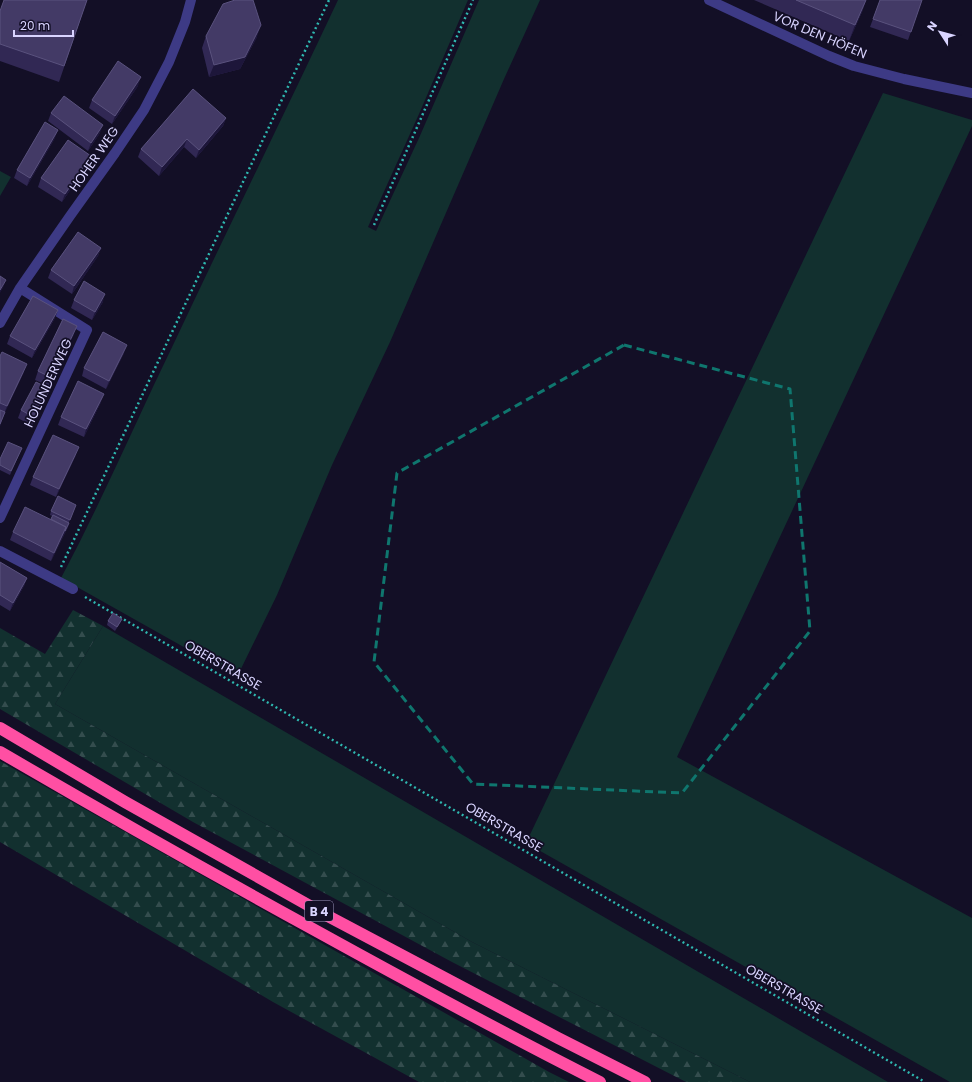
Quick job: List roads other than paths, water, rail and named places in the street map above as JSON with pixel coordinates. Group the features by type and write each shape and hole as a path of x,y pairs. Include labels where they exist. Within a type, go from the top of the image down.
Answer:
{"highway":[{"name":"B 4","path":"0,728 125,802 324,914 645,1082"},
{"name":"B 4","path":"0,752 83,801 409,982 600,1082"}],"street":[{"name":"HOHER WEG","path":"0,323 20,288 144,110 169,62 185,22 191,0"},
{"name":"VOR DEN HÖFEN","path":"709,0 829,56 854,66 904,79 972,93"},
{"name":"HOLUNDERWEG","path":"0,518 87,330 20,288"},
{"path":"0,551 73,589"}]}
